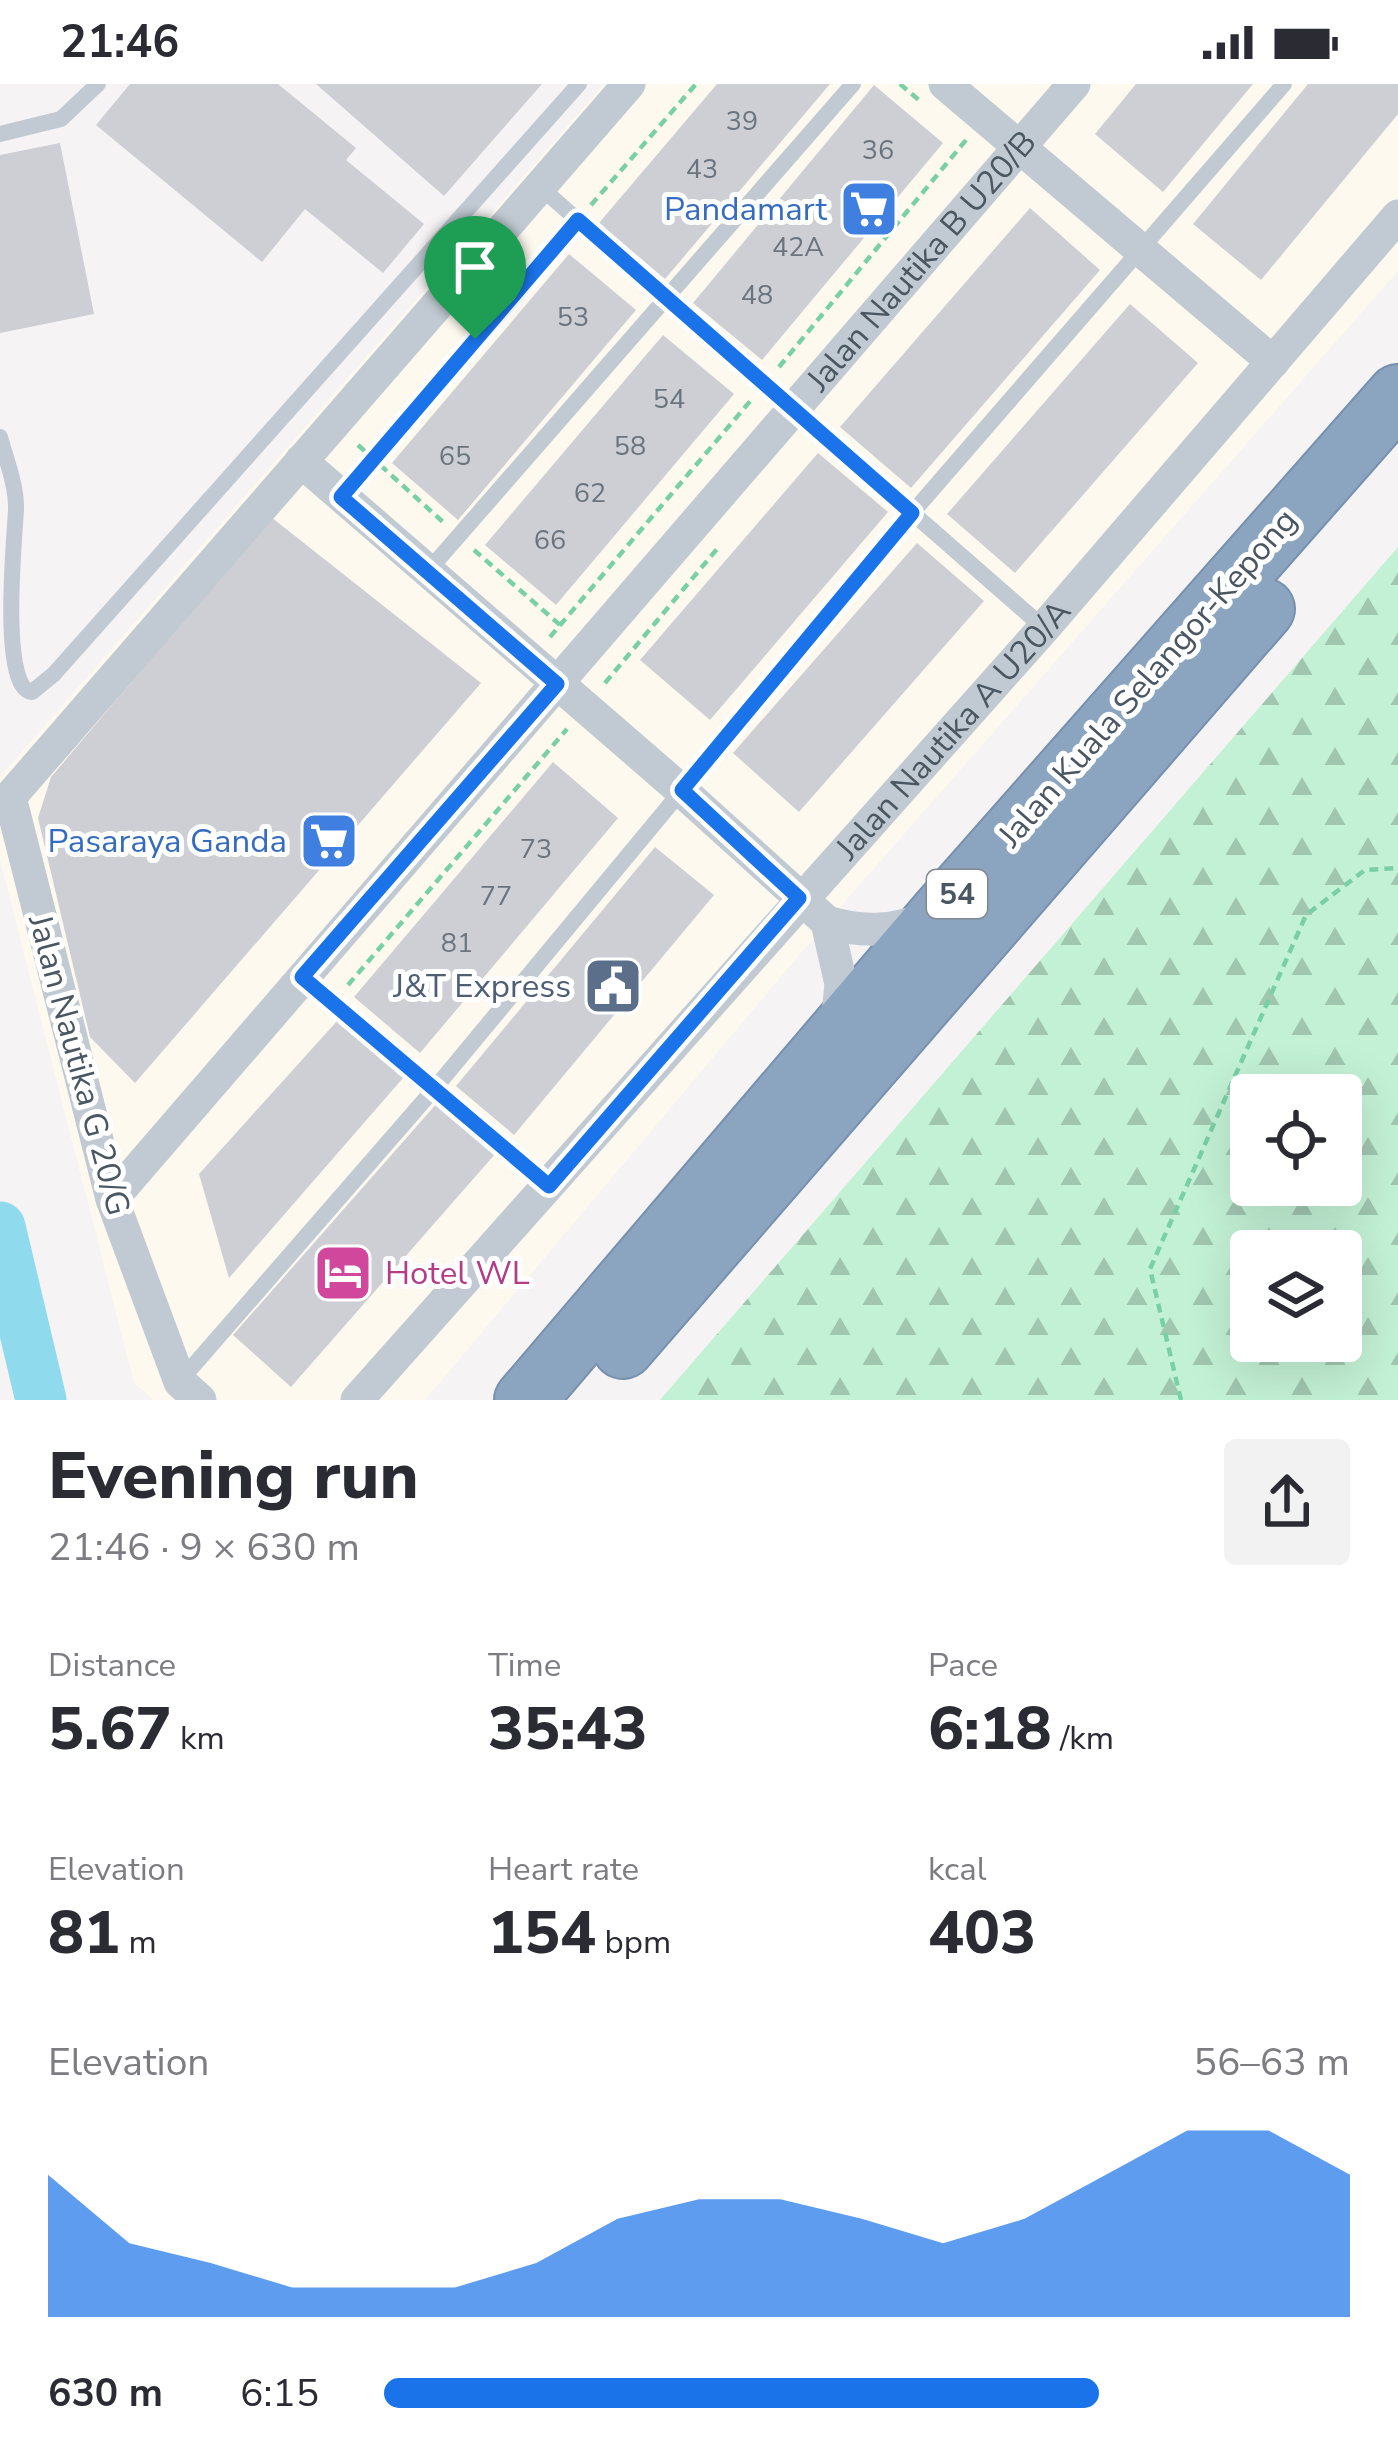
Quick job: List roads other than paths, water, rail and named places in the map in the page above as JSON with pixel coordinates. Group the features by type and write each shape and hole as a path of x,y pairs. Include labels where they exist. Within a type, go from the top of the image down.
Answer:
{"highway":[{"name":"Jalan Kuala Selangor-Kepong","path":"525,1400 940,914 1398,395"},
{"name":"Jalan Kuala Selangor-Kepong","path":"578,1400 1398,455"}],"street":[{"path":"629,84 301,461 682,790 826,922 853,930 898,929 940,914"},
{"path":"946,84 1273,362"},
{"name":"Jalan Nautika B U20/B","path":"112,1199 1074,84"},
{"name":"Jalan Nautika A U20/A","path":"356,1400 1044,628 1398,216"},
{"name":"Jalan Nautika G 20/G","path":"190,1391 112,1199 10,797 301,461"},
{"path":"826,922 841,984 842,1004 834,1037"}],"lane":[{"path":"0,134 62,118 98,84"},
{"path":"0,437 16,504 1,622 12,683 20,691 32,692 579,84"},
{"path":"428,571 853,84"},
{"path":"190,1391 912,513 1284,84"},
{"path":"540,187 1044,628"},
{"path":"302,977 549,1186"}],"waterway":[{"path":"0,1227 41,1400"}],"place":[{"name":"Pandamart","path":"869,209"},
{"name":"Pasaraya Ganda","path":"329,841"},
{"name":"J&T Express","path":"613,986"},
{"name":"Hotel WL","path":"343,1273"}]}
